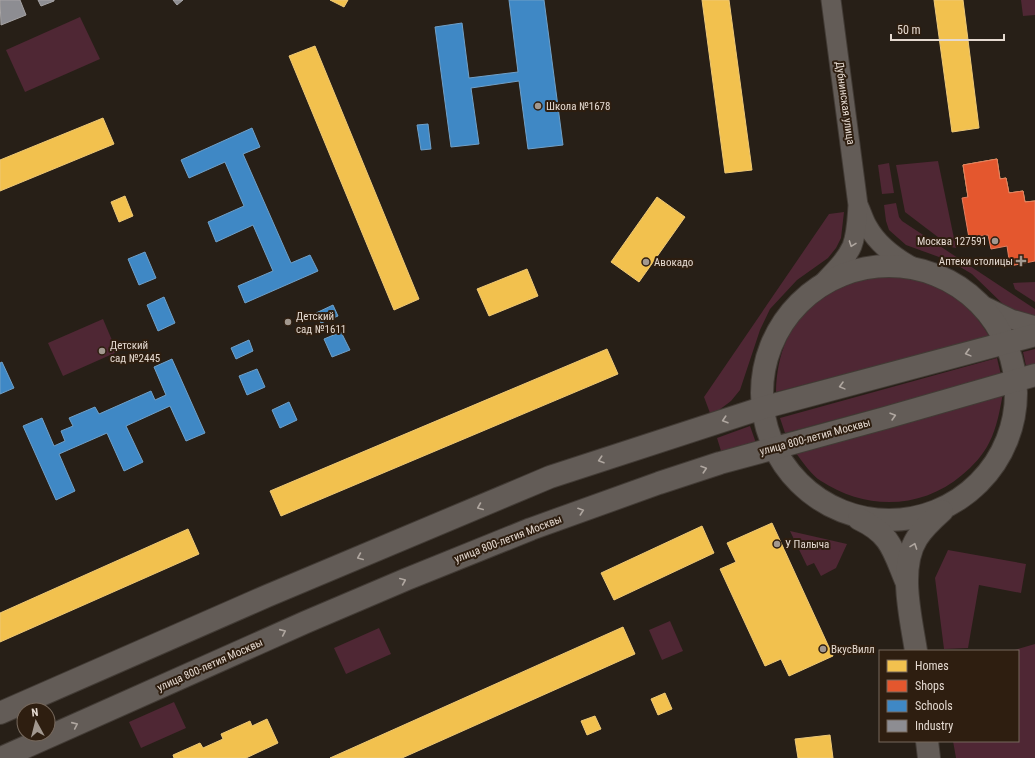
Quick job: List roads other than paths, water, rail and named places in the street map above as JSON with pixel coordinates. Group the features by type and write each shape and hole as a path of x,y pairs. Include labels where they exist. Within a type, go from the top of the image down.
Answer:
{"main road":[{"path":"851,515 876,520 894,520 929,514 950,504 973,489 985,476 1004,448 1010,431 1016,397 1025,377 1012,363 1005,342 990,316 965,292 951,282 935,275 901,267 867,268 834,279 818,288 805,298 782,324 767,356 761,390 765,424 774,448 788,471 799,484 812,495 827,504 872,525 884,535 893,550 907,584 916,650"},
{"path":"0,713 267,596 550,477 762,408 1035,335"},
{"name":"улица 800-летия Москвы","path":"1,758 306,622 497,541 659,483 720,463 885,418 1025,377"},
{"path":"907,584 911,553 916,539 926,525 950,504"},
{"path":"927,742 929,758"}],"street":[{"name":"Дубнинская улица","path":"818,288 845,258 851,246 855,234 858,205 831,0"},
{"name":"Дубнинская улица","path":"858,205 868,228 877,240 889,252 918,270"},
{"path":"978,303 1011,319 1035,326"}],"place":[{"name":"Школа №1678","path":"538,106"},
{"name":"Москва 127591","path":"995,241"},
{"name":"Аптеки столицы","path":"1021,261"},
{"name":"Авокадо","path":"646,262"},
{"name":"Детский сад №1611","path":"288,322"},
{"name":"Детский сад №2445","path":"102,351"},
{"name":"У Палыча","path":"777,544"},
{"name":"ВкусВилл","path":"823,649"}]}
